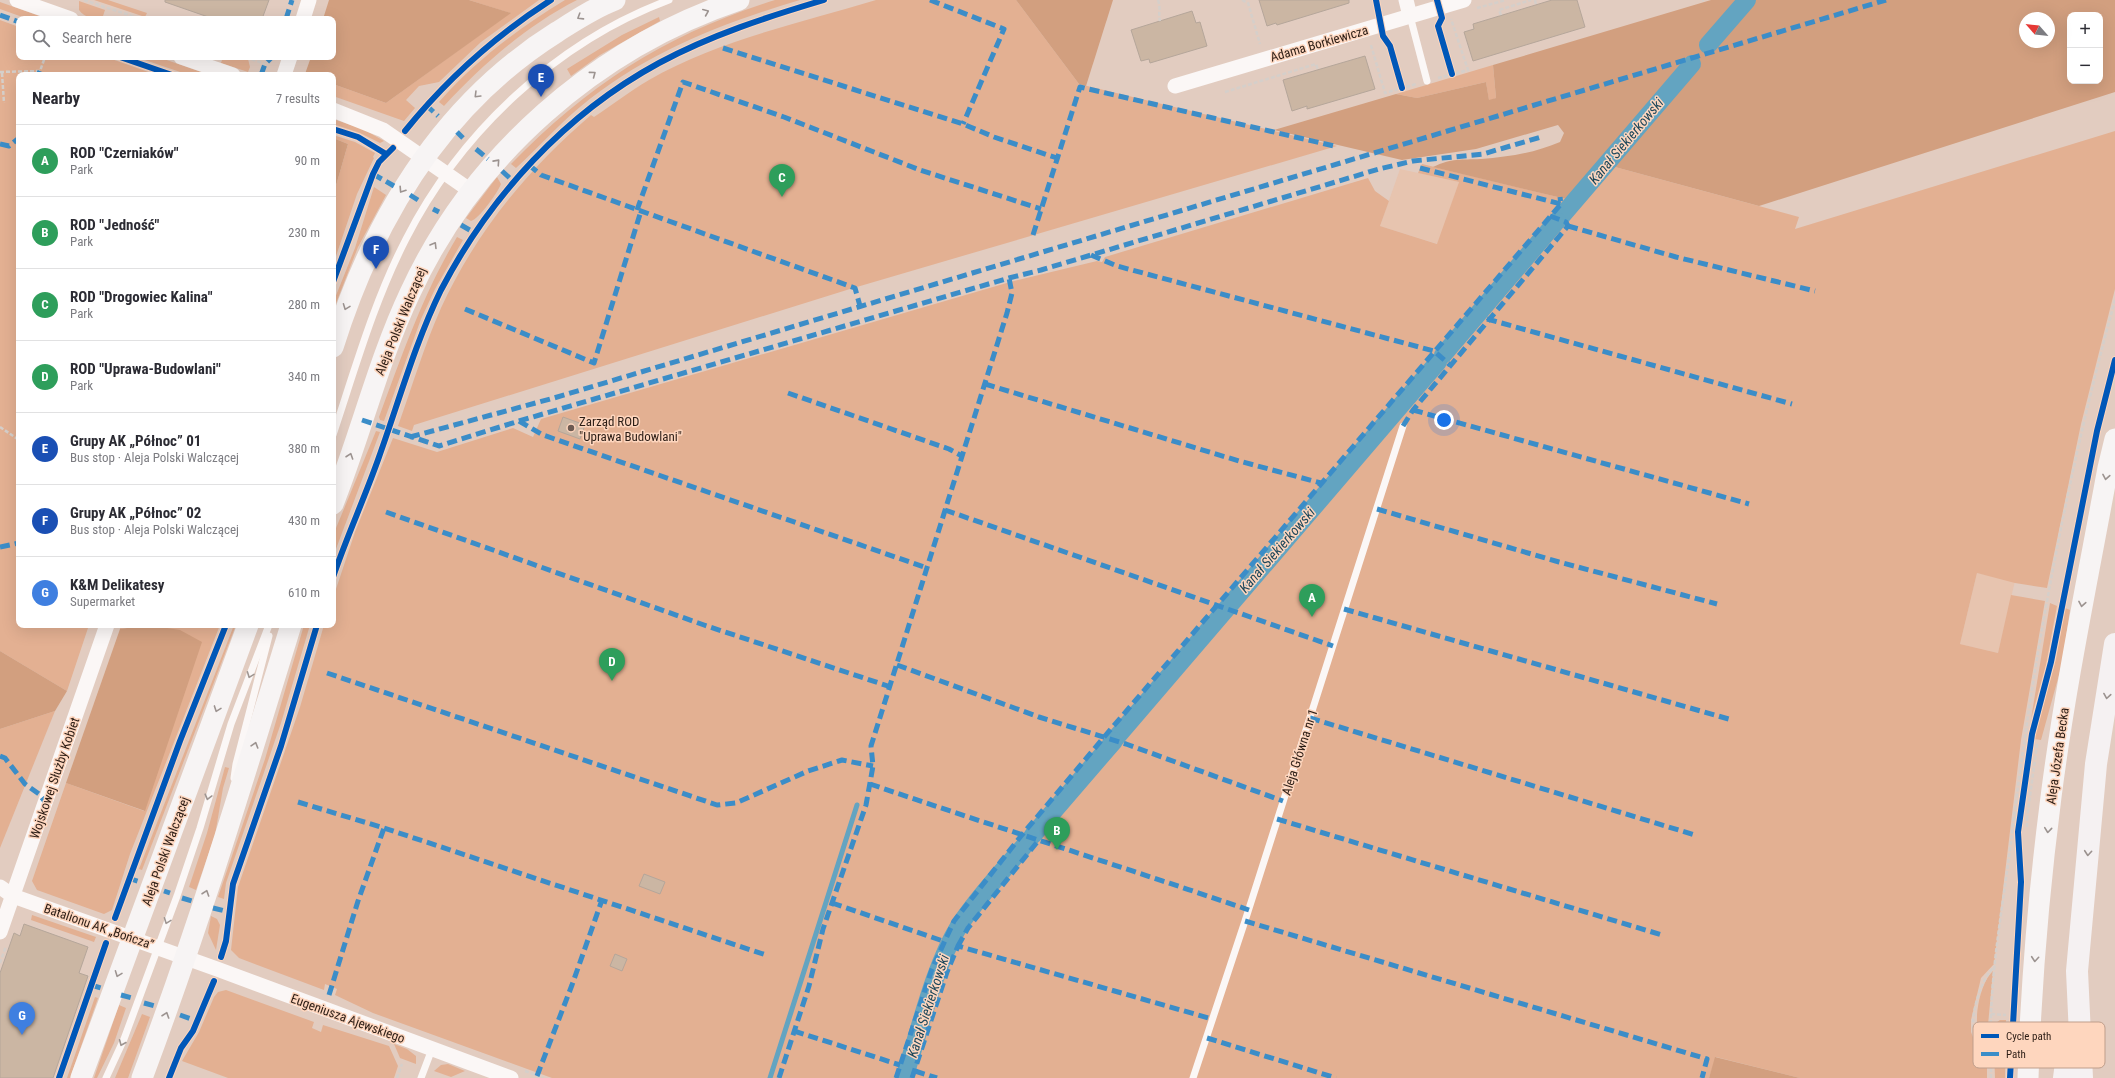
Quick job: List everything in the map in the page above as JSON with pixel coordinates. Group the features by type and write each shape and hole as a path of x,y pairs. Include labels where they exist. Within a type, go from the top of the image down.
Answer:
{"main road":[{"path":"336,337 344,311 377,234 402,190 424,158 461,112 507,67 540,42 595,8 615,0"},
{"name":"Aleja Polski Walczącej","path":"336,495 385,356 409,294 441,234 471,191 526,130 559,100 595,72 634,47 675,26 739,0"},
{"name":"Aleja Józefa Becka","path":"2030,1022 2051,798 2070,670 2106,475 2115,439"},
{"name":"Aleja Polski Walczącej","path":"81,1078 247,628"},
{"path":"142,1078 231,822 290,628"},
{"path":"2071,1022 2078,972 2096,764 2115,644"},
{"path":"2078,972 2080,1022"},
{"name":"Aleja Józefa Becka","path":"2028,1068 2028,1078"},
{"path":"2064,1078 2065,1068"},
{"path":"2082,1068 2082,1078"}],"street":[{"path":"17,0 62,16"},
{"path":"304,16 309,0"},
{"path":"1406,0 1410,16"},
{"name":"Adama Borkiewicza","path":"1175,86 1464,0"},
{"path":"190,60 224,72"},
{"path":"285,72 289,60"},
{"path":"336,111 383,130 471,191"},
{"name":"Wojskowej Służby Kobiet","path":"0,932 6,896 106,628"},
{"name":"Batalionu AK „Bończa”","path":"0,887 6,896 185,957"},
{"name":"Eugeniusza Ajewskiego","path":"185,957 511,1078"}],"lane":[{"path":"336,426 373,315 394,264 410,231 447,174 493,118 528,85 557,62 602,32 643,10 669,0"},
{"path":"1410,16 1427,81"},
{"name":"Aleja Główna nr 1","path":"1193,1078 1246,921 1403,426"},
{"path":"231,822 236,764 269,628"},
{"path":"106,1078 124,1040 200,828 231,724 269,628"},
{"path":"421,1078 432,1049"}],"path":[{"path":"84,0 132,16"},
{"path":"1158,0 1161,7 1158,14 1160,21"},
{"path":"1242,0 1248,3 1259,42"},
{"path":"1501,15 1499,10 1531,0"},
{"path":"1534,0 1536,5"},
{"path":"20,72 40,71 44,60"},
{"path":"254,60 265,64"},
{"path":"1225,92 1316,64 1318,70"},
{"path":"4,103 1,73 16,72"},
{"path":"2019,839 2027,744 2046,602 2078,448 2115,300"},
{"path":"0,427 16,438"},
{"path":"2027,744 2034,727"},
{"path":"1991,1022 1996,965 2021,817"},
{"path":"1973,1022 1974,1013 1982,986 1988,972 1996,965"},
{"path":"1991,1014 2006,1015"},
{"path":"397,1078 402,1064"}],"shaded area":[{"path":"94,0 108,0 147,13 146,16"},
{"path":"329,0 469,0 511,13 386,103 336,85 336,72 306,72 310,60 336,60 336,16 324,16"},
{"path":"469,0 539,0 481,42 439,82 419,86 406,100 415,108 404,121 336,97 336,85 386,103 510,13"},
{"path":"565,0 577,0 558,10 506,47 489,61 444,106 439,102 467,73 498,46"},
{"path":"775,0 800,0 742,19 684,42 630,71 604,88 580,107 516,168 511,164 570,109 601,85 632,64 665,45 699,29 736,13"},
{"path":"876,0 1016,0 1079,84 1337,146 850,289 414,425 412,431 398,426 435,322 470,253 487,228 525,180 546,157 591,115 594,117 649,80 675,66 703,54 731,43"},
{"path":"1016,0 1113,0 1086,86 1079,84"},
{"path":"1711,0 2115,0 2115,92 1759,206 1615,167 1600,160 1566,199 1433,167 1451,161 1511,156 1550,146 1560,142 1564,133 1558,125 1476,149 1402,160 1274,130 1396,94 1417,98 1486,82 1489,100 1496,98 1493,65"},
{"path":"79,1 105,10 103,16 87,16 79,10"},
{"path":"0,2 40,16 20,16 0,9"},
{"path":"659,17 660,21 600,55 571,76 567,69 622,35"},
{"path":"0,20 16,26 16,60 114,60 148,72 16,72 16,628 88,628 67,691 0,651"},
{"path":"145,60 167,60 201,72 180,72"},
{"path":"222,60 248,60 250,67 248,72 221,63"},
{"path":"1493,65 1496,98 1489,101 1486,82 1417,98 1396,94"},
{"path":"336,120 363,129 384,141 380,143 360,133 336,125"},
{"path":"2115,131 2115,289 2081,424 2047,588 2015,583 1977,573 1960,644 1998,653 2011,595 2045,601 2021,740 1994,964 1981,978 1971,1020 1971,1032 1973,1037 1973,1068 1987,1068 1987,1078 1800,1078 1716,1057 1709,1078 552,1078 373,1013 335,995 337,989 325,984 324,990 239,958 231,950 238,887 300,707 323,628 336,628 336,589 355,532 393,438 437,452 513,428 533,437 541,419 1010,282 1097,261 1102,262 1105,257 1368,178 1375,191 1389,201 1380,226 1437,244 1459,182 1418,173 1422,164 1566,199 1600,160 1615,167 1799,217 1795,229"},
{"path":"336,136 355,142 375,153 357,194 336,256 336,186 348,144 336,139"},
{"path":"336,139 348,144 336,186"},
{"path":"1400,169 1459,182 1438,244 1380,226"},
{"path":"497,177 501,184 488,205 479,216 471,221 466,218"},
{"path":"374,187 386,195 358,247 336,303 336,296 355,248"},
{"path":"457,237 463,240 435,289 421,319 384,421 380,420 379,417 423,303"},
{"path":"376,431 380,432 336,549 336,528"},
{"path":"1977,573 2015,581 1998,653 1960,644"},
{"path":"2050,603 2057,606 2046,665 2031,719"},
{"path":"2065,608 2070,610 2062,664 2041,740 2034,739 2056,659"},
{"path":"148,628 219,628 130,854 112,910 104,914 37,890 32,881 66,783 144,811"},
{"path":"167,628 180,630 202,642 145,811 66,783 120,629"},
{"path":"233,628 235,628 142,870 139,869"},
{"path":"303,628 309,628 281,723 226,883 224,899 218,897 265,759"},
{"path":"0,651 67,691 55,711 0,729"},
{"path":"55,711 0,848 0,729"},
{"path":"225,767 229,768 223,788 215,835 196,890 189,887 207,833"},
{"path":"32,915 96,937 94,942 31,920"},
{"path":"211,916 217,919 220,925 216,950 208,933"},
{"path":"1993,971 1988,1022 1977,1022 1979,1000 1987,978"},
{"path":"226,990 314,1022 312,1028 321,1032 323,1025 389,1046 398,1066 394,1078 228,1078 182,1061 199,1032 214,997 218,992"},
{"path":"95,997 98,998 70,1078 67,1078"},
{"path":"119,1005 126,1008 114,1043 97,1078 94,1078"},
{"path":"142,1014 150,1017 128,1078 115,1078"},
{"path":"2000,1020 2006,1020 2006,1022 1997,1022"},
{"path":"394,1044 407,1049 416,1056 416,1064 400,1058"},
{"path":"1715,1057 1800,1078 1709,1078"},
{"path":"448,1064 465,1071 451,1077 434,1071 441,1065"},
{"path":"1995,1068 2005,1068 2005,1078 1995,1078"}],"building":[{"path":"165,0 269,0 263,16 205,16 165,2"},
{"path":"1259,0 1349,0 1349,3 1277,25 1276,23 1267,26"},
{"path":"1552,0 1577,0 1585,27 1473,61 1464,32 1474,29 1473,24"},
{"path":"1192,11 1196,23 1200,22 1207,46 1150,63 1149,59 1141,61 1131,30"},
{"path":"1365,56 1375,89 1307,109 1307,106 1292,111 1283,80"},
{"name":"Zarząd ROD \"Uprawa Budowlani\"","path":"563,417 585,425 580,439 558,431"},
{"path":"644,874 665,882 660,894 639,886"},
{"path":"24,924 88,947 79,973 88,976 53,1078 0,1078 0,973 14,933 20,936"},
{"path":"615,954 627,959 622,971 610,966"}],"waterway":[{"name":"Kanał Siekierkowski","path":"1708,45 1747,0"},
{"name":"Kanał Siekierkowski","path":"1560,218 1692,64"},
{"name":"Kanał Siekierkowski","path":"1443,355 1557,221"},
{"name":"Kanał Siekierkowski","path":"1115,739 1438,362"},
{"name":"Kanał Siekierkowski","path":"1033,835 1114,741"},
{"path":"770,1078 857,805"},
{"name":"Kanał Siekierkowski","path":"904,1078 934,980 950,943 959,926 975,903 1029,840"}],"marked path":[{"path":"287,16 292,0"},
{"path":"930,0 1004,29 963,124"},
{"path":"410,437 554,398 1886,0"},
{"path":"0,15 16,21"},
{"path":"723,48 963,124 994,137 1057,158"},
{"path":"262,72 265,64 269,60"},
{"path":"637,210 683,82 784,117 920,170 1041,209"},
{"path":"1033,235 1080,87 1334,146"},
{"path":"426,105 438,116"},
{"path":"457,132 463,138"},
{"path":"362,420 439,446 519,421 1009,278 1041,270 1379,169 1413,161 1483,154 1541,137"},
{"path":"0,144 9,146 16,140"},
{"path":"476,149 488,159"},
{"path":"529,165 541,175 855,288 860,306"},
{"path":"1420,168 1561,204"},
{"path":"502,171 514,182"},
{"path":"373,174 394,186"},
{"path":"410,195 418,200"},
{"path":"896,1078 932,969 954,921 1021,836 1105,736 1561,204 1560,197"},
{"path":"433,209 439,212"},
{"path":"465,309 594,363 641,211"},
{"path":"1550,216 1566,222 1568,226"},
{"path":"461,225 475,233"},
{"path":"1568,226 1676,257 1815,291"},
{"path":"1403,426 1413,410 1568,226"},
{"path":"1091,255 1117,266 1434,351 1450,365"},
{"path":"779,1078 809,986 823,929 866,805 873,766 871,746 1007,313 1012,293 1009,278"},
{"path":"1487,319 1792,404"},
{"path":"985,384 1239,461 1321,483"},
{"path":"788,393 949,449 962,456"},
{"path":"1413,410 1749,504"},
{"path":"519,421 543,435 927,568"},
{"path":"1377,509 1559,562 1717,604"},
{"path":"945,510 1333,646"},
{"path":"386,512 704,625 891,687"},
{"path":"0,547 16,544"},
{"path":"1344,609 1732,720"},
{"path":"897,665 1039,717 1126,744 1283,801"},
{"path":"327,673 717,805 736,803 808,771 842,760 873,766"},
{"path":"1310,718 1695,835"},
{"path":"0,756 5,758 25,784 39,794 46,803"},
{"path":"870,784 1249,910"},
{"path":"298,802 384,828 766,955"},
{"path":"1277,819 1662,935"},
{"path":"329,995 358,901 384,828"},
{"path":"958,946 968,928 1038,841"},
{"path":"128,878 140,882"},
{"path":"164,891 170,893"},
{"path":"182,898 195,902"},
{"path":"537,1076 572,985 602,900"},
{"path":"832,903 943,941"},
{"path":"213,908 229,912"},
{"path":"1245,921 1707,1059 1702,1078"},
{"path":"912,1078 947,972 958,946 1212,1019"},
{"path":"91,985 104,989"},
{"path":"121,995 132,998"},
{"path":"144,1003 155,1006"},
{"path":"180,1015 197,1021"},
{"path":"794,1031 900,1065"},
{"path":"1207,1038 1336,1078"},
{"path":"915,1071 937,1078"}],"cycle path":[{"path":"405,131 455,76 510,28 551,0"},
{"path":"336,569 374,472 415,351 441,290 461,255 507,190 533,160 562,132 592,107 659,63 719,35 760,20 824,0"},
{"path":"1376,0 1383,36 1390,46 1402,88"},
{"path":"1437,0 1442,18 1438,26 1452,74"},
{"path":"129,60 163,72"},
{"path":"336,130 358,137 386,154"},
{"path":"336,274 373,174 379,162 393,148"},
{"path":"2013,1022 2021,882 2018,832 2032,734 2051,662 2097,431 2115,360"},
{"path":"115,918 180,741 225,628"},
{"path":"221,957 226,941 233,884 281,746 316,628"},
{"path":"59,1078 106,943"},
{"path":"169,1078 181,1048 193,1031 214,981"},
{"path":"2010,1078 2011,1068"}],"place":[{"name":"Grupy AK „Północ” 01","path":"541,97"},
{"name":"ROD \"Drogowiec Kalina\"","path":"782,197"},
{"name":"Grupy AK „Północ” 02","path":"376,269"},
{"name":"Zarząd ROD \"Uprawa Budowlani\"","path":"571,428"},
{"name":"ROD \"Czerniaków\"","path":"1312,617"},
{"name":"ROD \"Uprawa-Budowlani\"","path":"612,681"},
{"name":"ROD \"Jedność\"","path":"1057,850"},
{"name":"K&M Delikatesy","path":"22,1035"}]}
